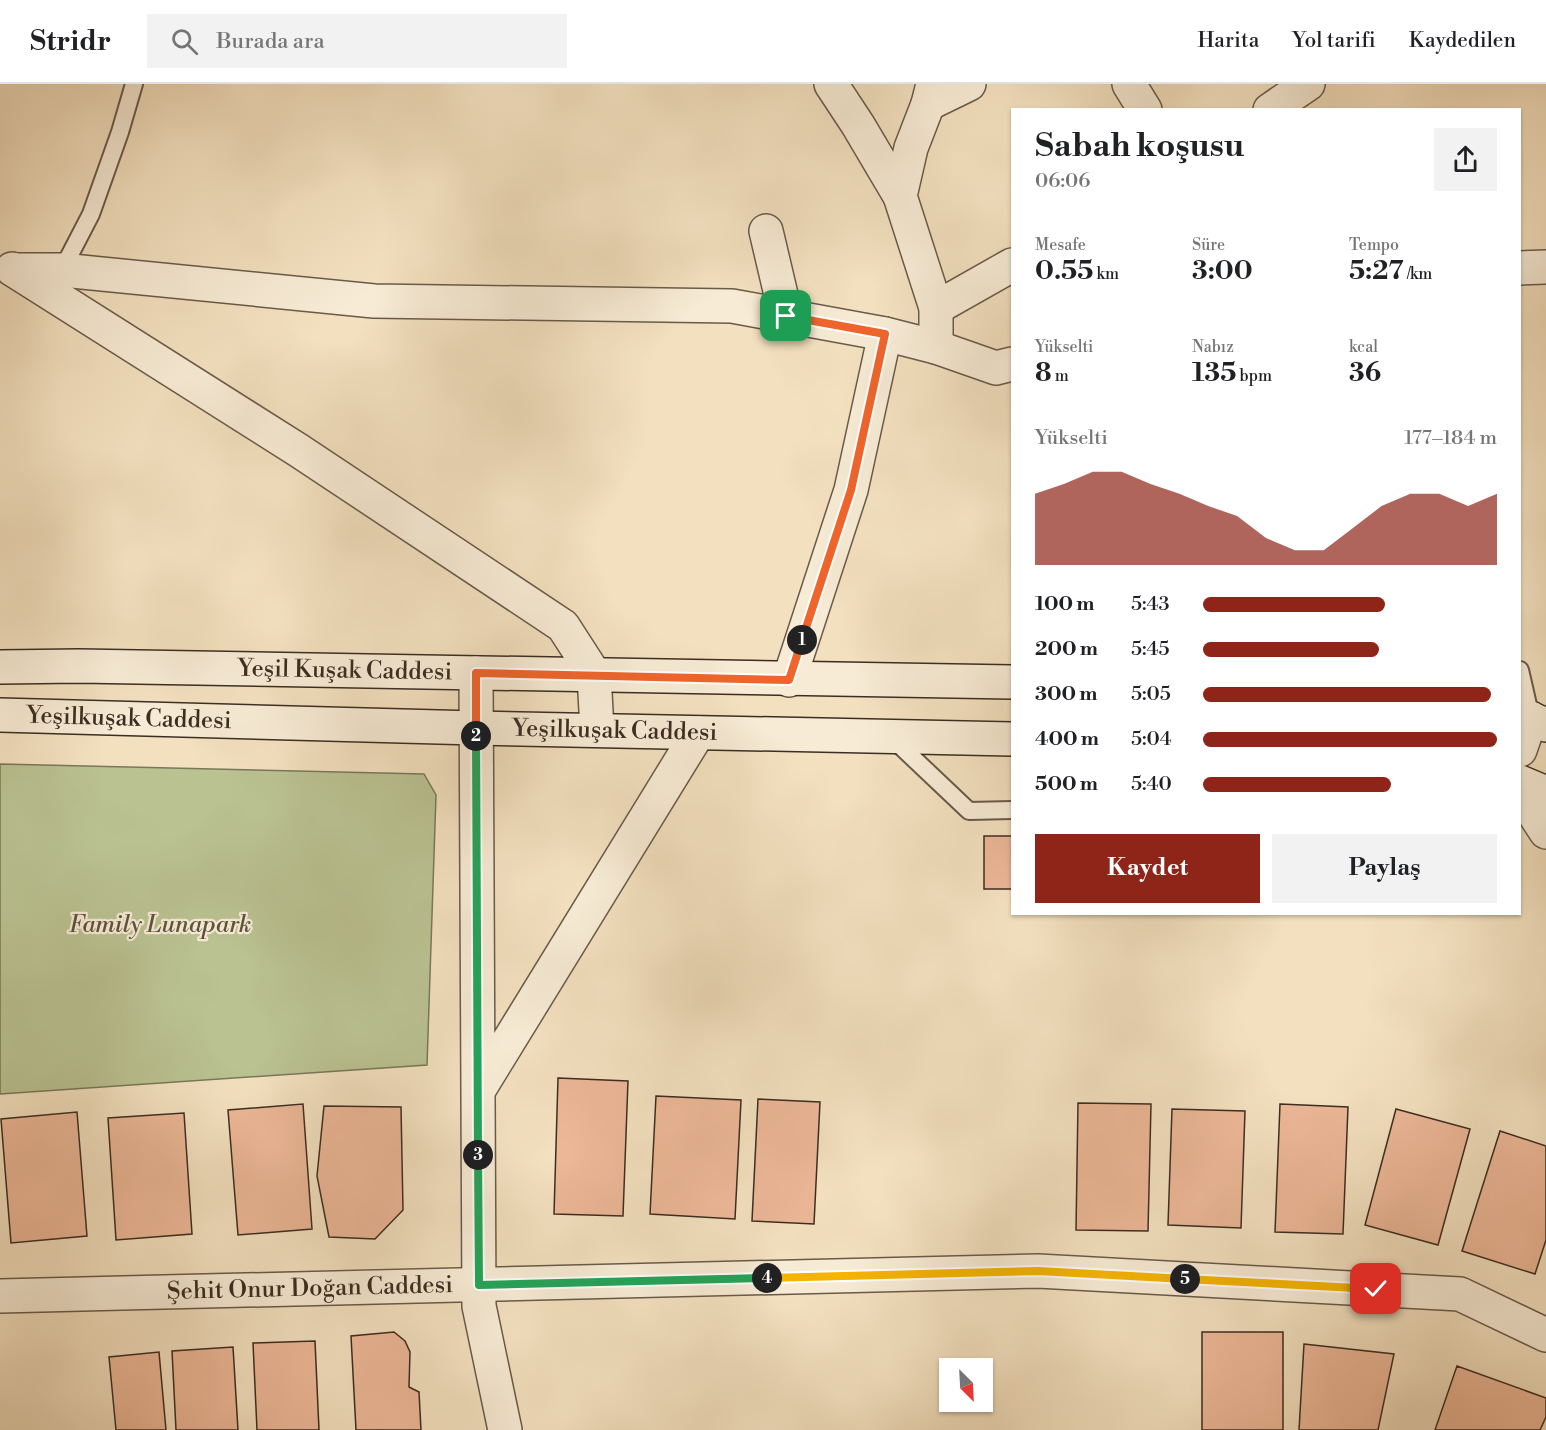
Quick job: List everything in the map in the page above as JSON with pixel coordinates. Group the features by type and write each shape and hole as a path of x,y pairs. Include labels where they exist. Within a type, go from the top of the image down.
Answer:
{"street":[{"path":"831,84 900,196 936,308 936,347"},
{"path":"900,196 911,148 930,94 969,84"},
{"path":"1130,84 1144,108"},
{"path":"1273,108 1308,84"},
{"path":"766,231 786,316"},
{"path":"7,266 374,301 732,306 885,334 936,347 996,368 1011,364"},
{"path":"7,266 298,450 563,626 594,675 597,730"},
{"path":"936,308 1011,266"},
{"path":"1521,268 1546,267"},
{"path":"789,680 851,490 885,334"},
{"name":"Yeşil Kuşak Caddesi","path":"0,667 79,666 789,680 1011,682"},
{"path":"476,673 479,1306 505,1430"},
{"name":"Yeşilkuşak Caddesi","path":"0,715 1011,739"},
{"path":"1521,747 1532,719"},
{"path":"478,1091 698,733"},
{"path":"1521,782 1546,793"},
{"path":"1521,794 1546,832"},
{"name":"Şehit Onur Doğan Caddesi","path":"0,1296 1038,1271 1460,1294 1546,1335"}],"lane":[{"path":"62,270 91,214 134,84"},
{"path":"1521,674 1532,719"},
{"path":"890,736 969,810 1011,810"}],"green space":[{"name":"Family Lunapark","path":"0,764 424,774 436,795 427,1065 0,1094"}],"building":[{"path":"984,836 1011,836 1011,889 984,889"},
{"path":"558,1078 628,1081 623,1216 554,1214"},
{"path":"656,1096 741,1100 735,1219 650,1214"},
{"path":"758,1099 820,1102 814,1224 752,1221"},
{"path":"1078,1103 1151,1104 1148,1231 1076,1230"},
{"path":"303,1104 312,1229 238,1235 228,1110"},
{"path":"1280,1104 1348,1107 1343,1234 1275,1232"},
{"path":"324,1106 401,1107 403,1210 375,1239 329,1237 317,1176"},
{"path":"1172,1109 1245,1111 1241,1228 1168,1225"},
{"path":"1396,1109 1470,1129 1438,1245 1365,1225"},
{"path":"77,1112 87,1236 11,1243 1,1119"},
{"path":"184,1113 192,1234 116,1240 108,1118"},
{"path":"1500,1131 1546,1146 1546,1240 1535,1274 1462,1251"},
{"path":"394,1332 405,1341 410,1352 409,1387 419,1392 421,1430 356,1430 351,1336"},
{"path":"1202,1332 1283,1332 1283,1430 1202,1430"},
{"path":"315,1341 319,1430 257,1430 253,1343"},
{"path":"1304,1344 1394,1354 1378,1430 1299,1430"},
{"path":"233,1347 238,1430 176,1430 172,1351"},
{"path":"159,1352 166,1430 116,1430 109,1357"},
{"path":"1457,1366 1546,1398 1546,1417 1540,1430 1435,1430"}],"route":[{"path":"786,316 885,334 851,490 789,680 476,673 479,1285 1038,1271 1376,1289"}]}
